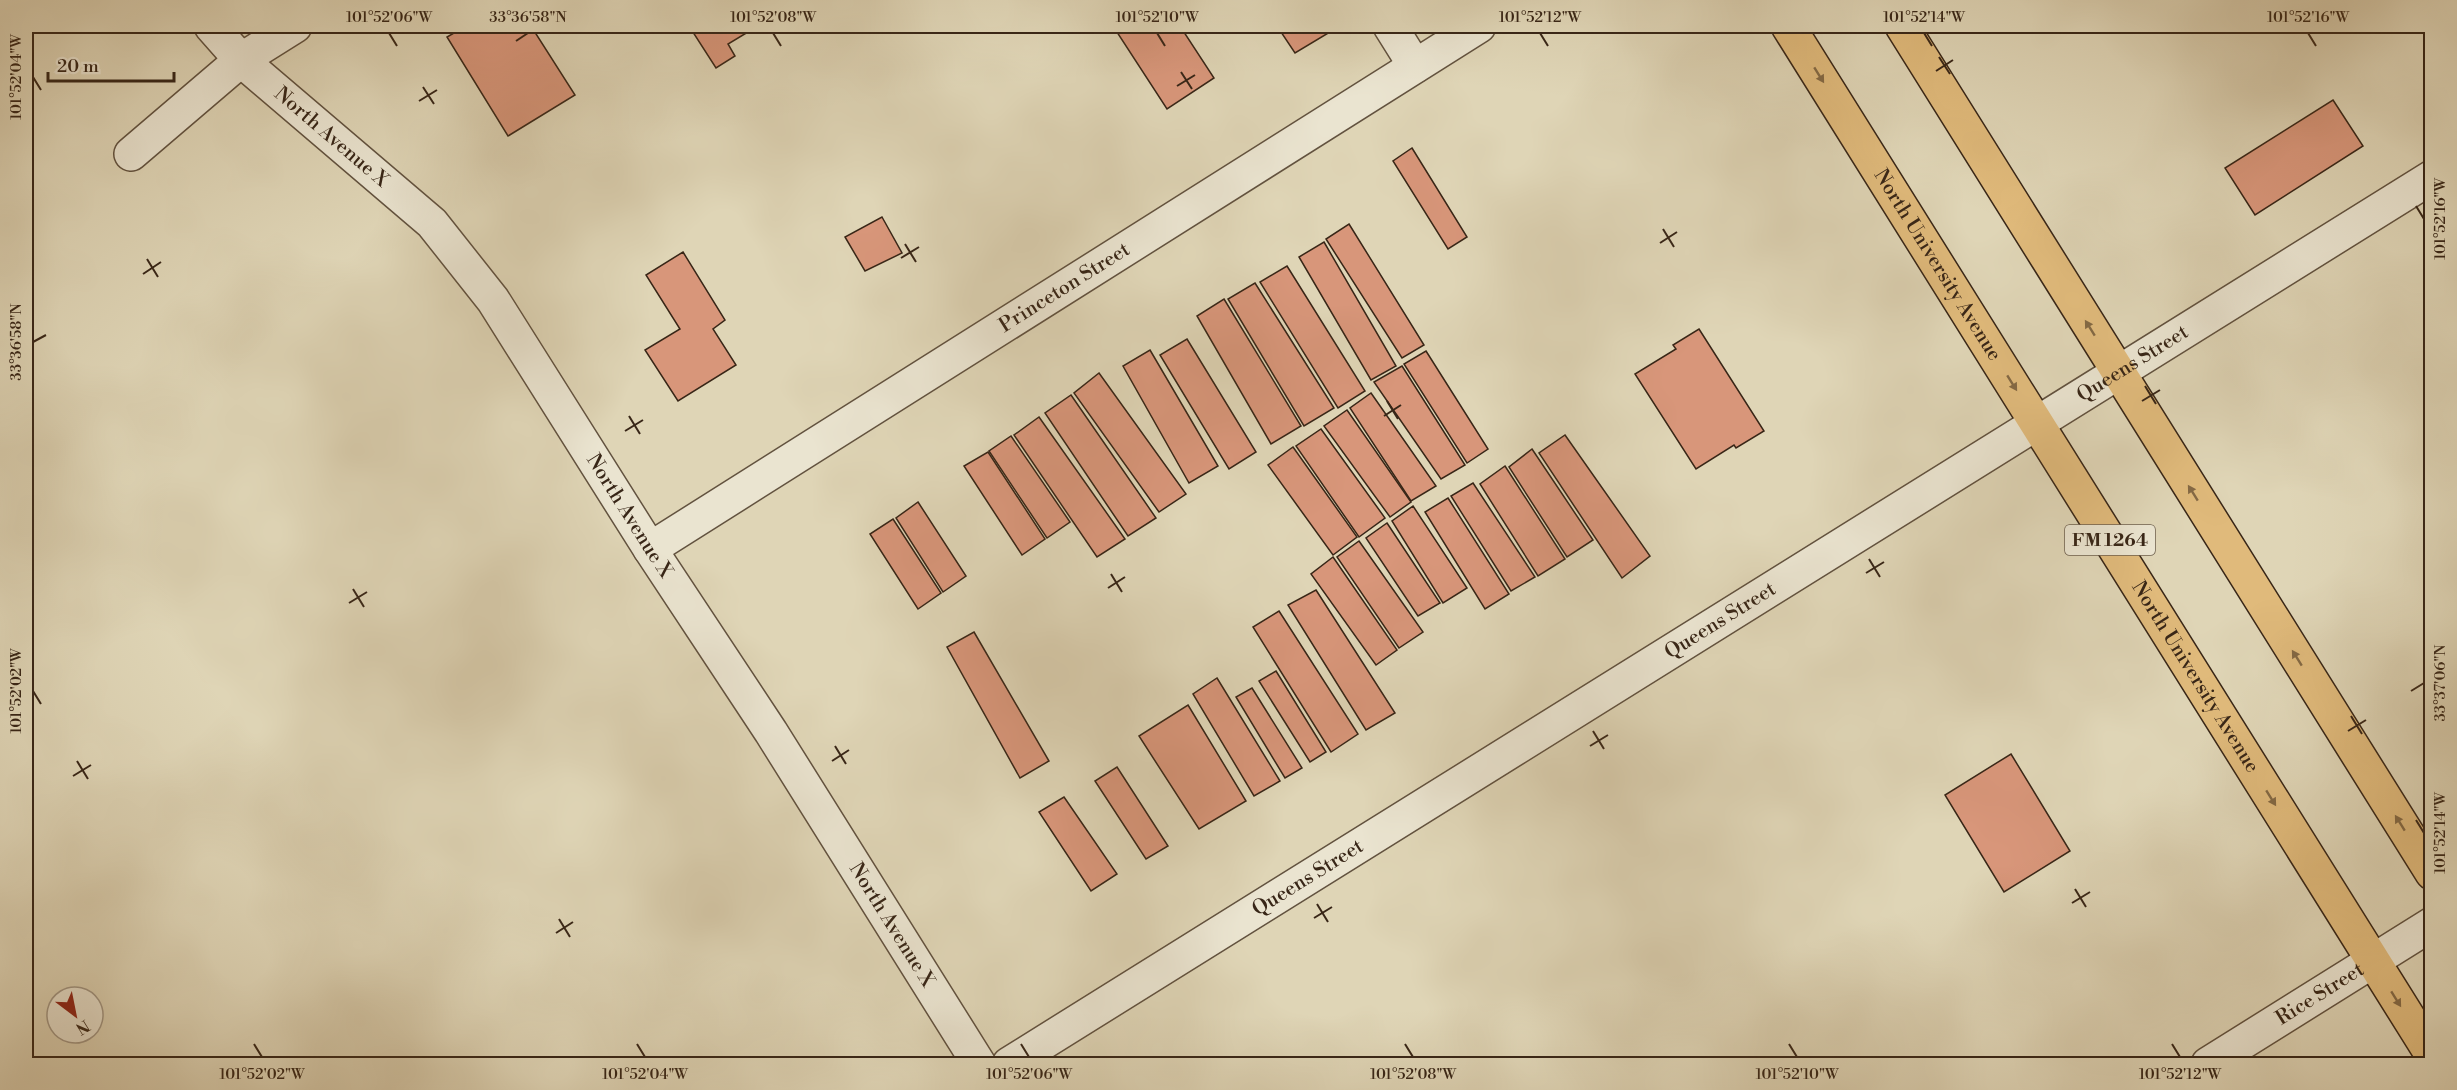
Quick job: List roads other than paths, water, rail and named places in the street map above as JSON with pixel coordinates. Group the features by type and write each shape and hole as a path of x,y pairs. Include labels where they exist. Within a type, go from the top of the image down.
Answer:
{"main road":[{"name":"North University Avenue","path":"1788,26 2432,1055"},
{"path":"1902,26 2432,873"}],"street":[{"name":"North Avenue X","path":"211,26 241,60 432,223 493,300 650,549 771,732 979,1065"},
{"path":"131,154 241,60 295,26"},
{"path":"1390,26 1415,66"},
{"name":"Princeton Street","path":"650,549 1479,26"},
{"name":"Queens Street","path":"1009,1065 2432,177"},
{"name":"Rice Street","path":"2208,1065 2432,924"}]}
